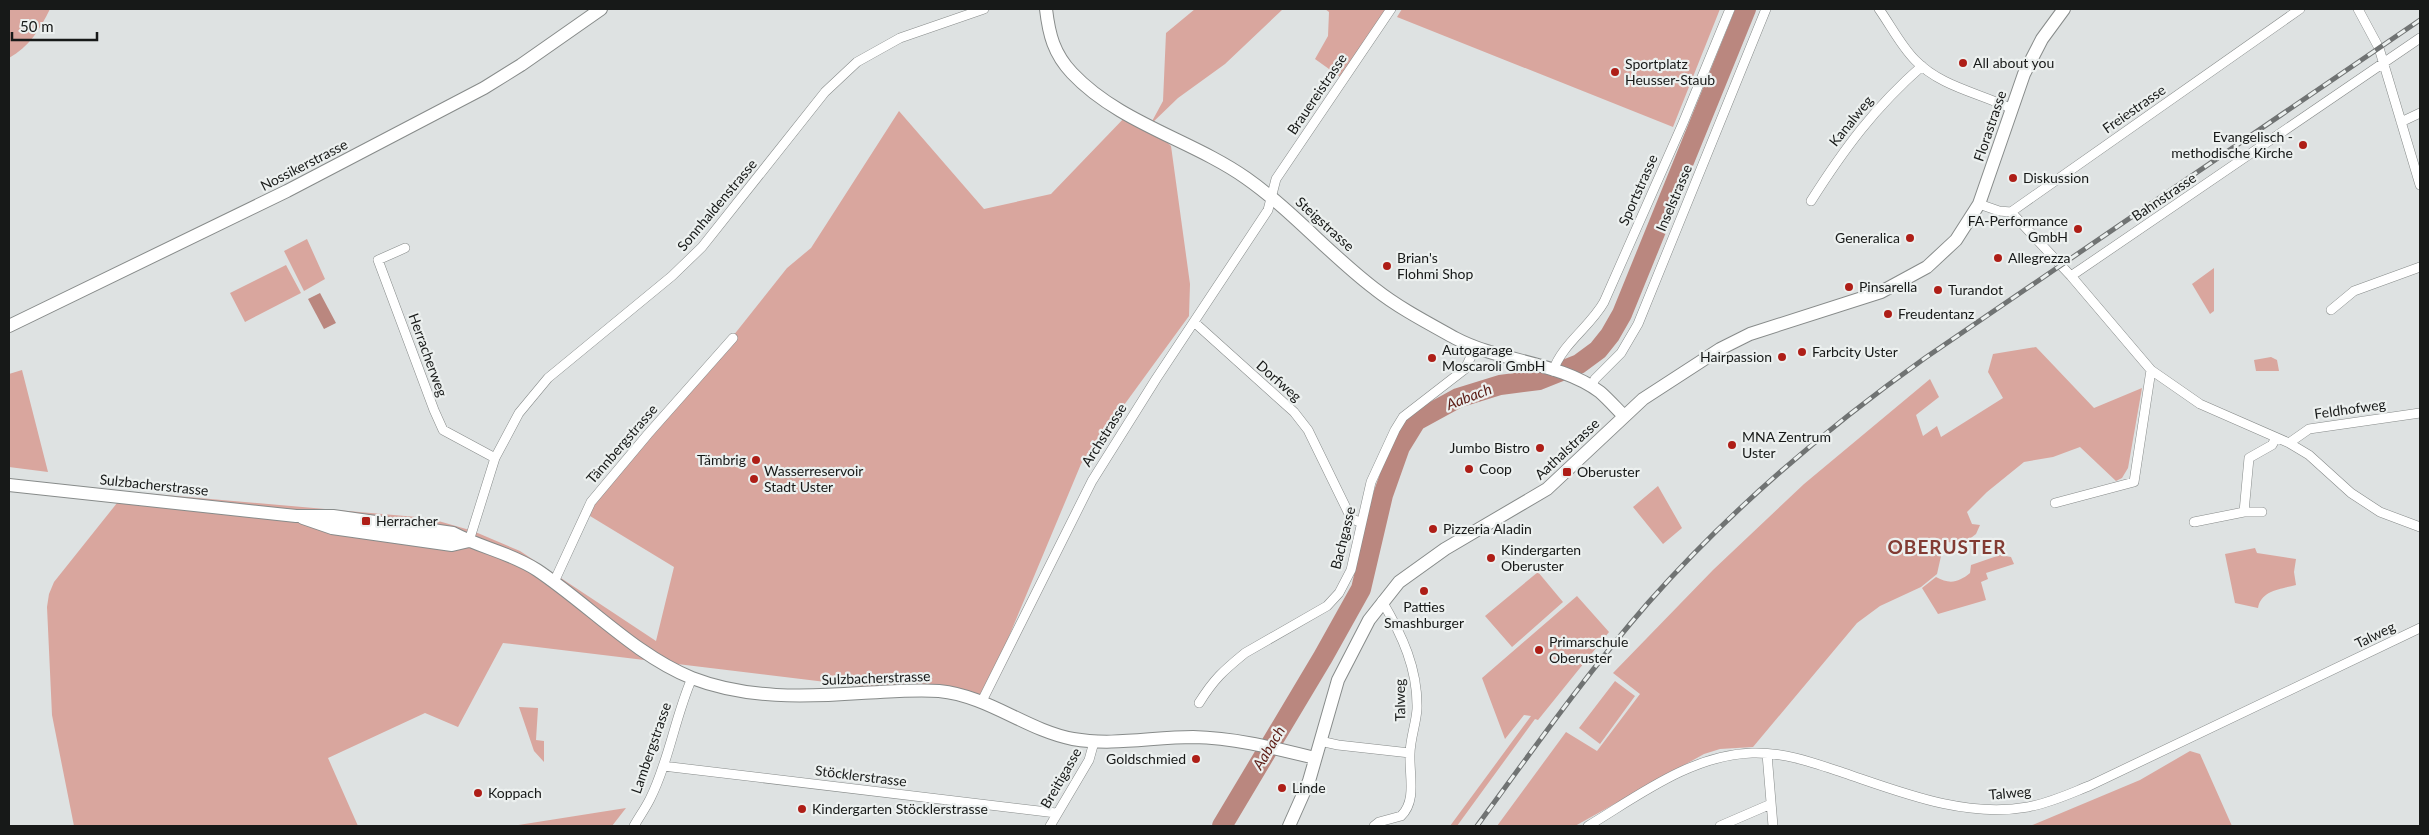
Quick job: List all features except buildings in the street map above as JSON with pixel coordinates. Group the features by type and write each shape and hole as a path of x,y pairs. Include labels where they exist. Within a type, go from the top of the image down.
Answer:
{"street":[{"name":"Nossikerstrasse","path":"9,326 287,191 484,88 601,9"},
{"name":"Sonnhaldenstrasse","path":"469,542 495,458 519,413 548,378 672,276 702,248 825,92 840,78 865,57 900,38 984,9"},
{"name":"Steigstrasse","path":"1046,9 1051,42 1059,58 1087,87 1109,103 1244,177 1272,197 1376,290 1475,348 1551,368 1591,387 1624,416"},
{"name":"Brauereistrasse","path":"1272,197 1276,179 1391,9"},
{"name":"Sportstrasse","path":"1551,368 1558,357 1592,321 1604,302 1683,124 1730,9"},
{"name":"Inselstrasse","path":"1591,387 1595,379 1621,353 1638,324 1766,9"},
{"path":"1879,9 1907,51 1922,66 1956,86 2012,109"},
{"name":"Florastrasse","path":"1979,204 2012,109 2036,51 2064,9"},
{"name":"Freiestrasse","path":"2011,212 2300,9"},
{"path":"2358,9 2379,48 2420,185"},
{"name":"Bahnstrasse","path":"2071,276 2420,38"},
{"name":"Kanalweg","path":"1812,201 1854,135 1890,96 1922,66"},
{"path":"2401,122 2420,114"},
{"name":"Archstrasse","path":"982,701 1092,481 1268,210 1272,197"},
{"path":"1979,204 1999,211 2011,212 2071,276 2151,370 2200,404 2289,443 2325,468 2361,500 2380,512 2420,528"},
{"name":"Aathalstrasse","path":"1289,826 1309,781 1338,680 1355,644 1382,601 1400,582 1430,558 1547,488 1568,472 1624,416 1663,384 1720,349 1750,334 1882,292 1908,280 1927,268 1949,246 1979,204"},
{"name":"Herracherweg","path":"405,248 378,260 434,410 443,430 495,458"},
{"path":"2331,310 2354,291 2420,267"},
{"name":"Dorfweg","path":"1194,322 1294,412 1311,437 1351,518 1361,523"},
{"name":"Tännbergstrasse","path":"554,582 591,502 733,338"},
{"name":"Bachgasse","path":"1199,703 1214,678 1240,658 1326,606 1339,593 1351,570 1371,482 1395,430 1403,417 1465,369 1475,348"},
{"path":"2055,503 2134,482 2151,370"},
{"name":"Feldhofweg","path":"2289,443 2308,429 2420,413"},
{"path":"2244,512 2249,458 2272,445 2276,438"},
{"name":"Sulzbacherstrasse","path":"9,485 296,516 332,528 452,545 469,542 502,551 554,582 636,645 692,678 752,692 781,696 920,690 954,693 982,701 1054,734 1094,742 1192,737 1235,740 1262,744 1315,758"},
{"path":"2194,522 2244,512 2262,512"},
{"name":"Talweg","path":"1374,826 1379,822 1401,816 1410,805 1410,753 1417,710 1415,678 1406,650 1382,601"},
{"name":"Talweg","path":"1588,826 1684,770 1727,756 1753,753 1791,756 1808,760 1888,788 1959,807 2027,807 2053,801 2089,786 2420,628"},
{"name":"Lambergstrasse","path":"634,826 650,799 663,766 683,698 692,678"},
{"path":"1320,741 1338,745 1410,753"},
{"name":"Breitigasse","path":"1050,826 1089,760 1094,742"},
{"path":"1767,754 1773,826"},
{"name":"Stöcklerstrasse","path":"663,766 1056,813"},
{"path":"1720,826 1771,804"}],"shaded area":[{"path":"9,9 50,9 33,37 22,49 9,58"},
{"path":"1195,9 1283,9 1225,64 1178,98 1150,125 1163,101 1166,33"},
{"path":"1325,9 1391,9 1343,79 1315,59 1328,36 1329,12"},
{"name":"Sportplatz Heusser-Staub","path":"1402,9 1720,9 1673,127 1397,17"},
{"path":"899,111 984,209 1051,194 1128,114 1150,125 1171,146 1190,284 1189,316 1081,464 982,701 503,643 458,727 425,713 328,758 358,826 74,826 52,715 47,607 49,594 54,582 121,498 142,493 428,518 473,531 520,551 656,641 674,567 590,516 596,489 733,336 787,268 811,248"},
{"path":"307,239 325,279 304,291 284,251"},
{"path":"286,265 301,293 245,322 230,293"},
{"path":"2214,268 2214,311 2210,314 2192,284"},
{"path":"320,293 336,323 324,329 308,299"},
{"path":"2036,347 2094,408 2142,388 2128,468 2122,478 2116,481 2080,447 2053,457 2024,462 1987,492 1967,512 1972,524 1980,525 1976,534 1963,544 1948,542 1937,549 1941,556 1937,574 1921,587 1880,606 1857,623 1753,747 1720,749 1704,754 1575,826 1497,826 1566,732 1597,751 1640,694 1613,673 1713,570 1804,484 1930,379 1939,397 1916,415 1923,436 1937,426 1941,437 2003,398 1988,372 1993,354"},
{"path":"2271,357 2277,360 2279,371 2256,371 2254,360"},
{"path":"22,370 48,472 9,467 9,374"},
{"path":"1658,486 1682,528 1663,544 1633,507"},
{"path":"2255,548 2257,553 2296,559 2294,572 2296,585 2278,589 2267,594 2263,597 2258,608 2235,603 2225,554"},
{"path":"2000,555 2011,557 2014,564 1986,573 1988,579 1981,582 1986,600 1938,614 1922,588 1936,577 1950,582 1962,579 1970,573 1971,565"},
{"path":"1538,572 1563,602 1512,647 1485,616"},
{"path":"1577,596 1609,632 1538,720 1535,719 1457,826 1450,826 1531,716 1524,715 1505,739 1482,678"},
{"path":"1615,681 1635,696 1600,744 1579,728"},
{"path":"519,707 538,708 536,740 544,741 544,762 534,751"},
{"path":"2190,751 2200,754 2232,826 2030,826 2140,780"},
{"path":"626,808 612,826 512,826"}],"waterway":[{"name":"Aabach","path":"1222,826 1323,657 1361,589 1383,495 1400,447 1416,421 1458,398 1500,385 1539,380 1579,364 1598,350 1610,335 1622,314 1746,9"}],"railway":[{"path":"1477,826 1581,685 1648,603 1712,536 1779,473 1887,385 1925,358 2420,20"}],"place":[{"name":"All about you","path":"1963,63"},
{"name":"Sportplatz Heusser-Staub","path":"1615,72"},
{"name":"Evangelisch - methodische Kirche","path":"2303,145"},
{"name":"Diskussion","path":"2013,178"},
{"name":"FA-Performance GmbH","path":"2078,229"},
{"name":"Generalica","path":"1910,238"},
{"name":"Allegrezza","path":"1998,258"},
{"name":"Brian's Flohmi Shop","path":"1387,266"},
{"name":"Pinsarella","path":"1849,287"},
{"name":"Turandot","path":"1938,290"},
{"name":"Freudentanz","path":"1888,314"},
{"name":"Farbcity Uster","path":"1802,352"},
{"name":"Hairpassion","path":"1782,357"},
{"name":"Autogarage Moscaroli GmbH","path":"1432,358"},
{"name":"MNA Zentrum Uster","path":"1732,445"},
{"name":"Jumbo Bistro","path":"1540,448"},
{"name":"Tämbrig","path":"756,460"},
{"name":"Coop","path":"1469,469"},
{"name":"Oberuster","path":"1567,472"},
{"name":"Wasserreservoir Stadt Uster","path":"754,479"},
{"name":"Herracher","path":"366,521"},
{"name":"Pizzeria Aladin","path":"1433,529"},
{"name":"Kindergarten Oberuster","path":"1491,558"},
{"name":"Patties Smashburger","path":"1424,591"},
{"name":"Primarschule Oberuster","path":"1539,650"},
{"name":"Goldschmied","path":"1196,759"},
{"name":"Linde","path":"1282,788"},
{"name":"Koppach","path":"478,793"},
{"name":"Kindergarten Stöcklerstrasse","path":"802,809"}],"district":[{"name":"OBERUSTER","path":"1947,547"}]}
